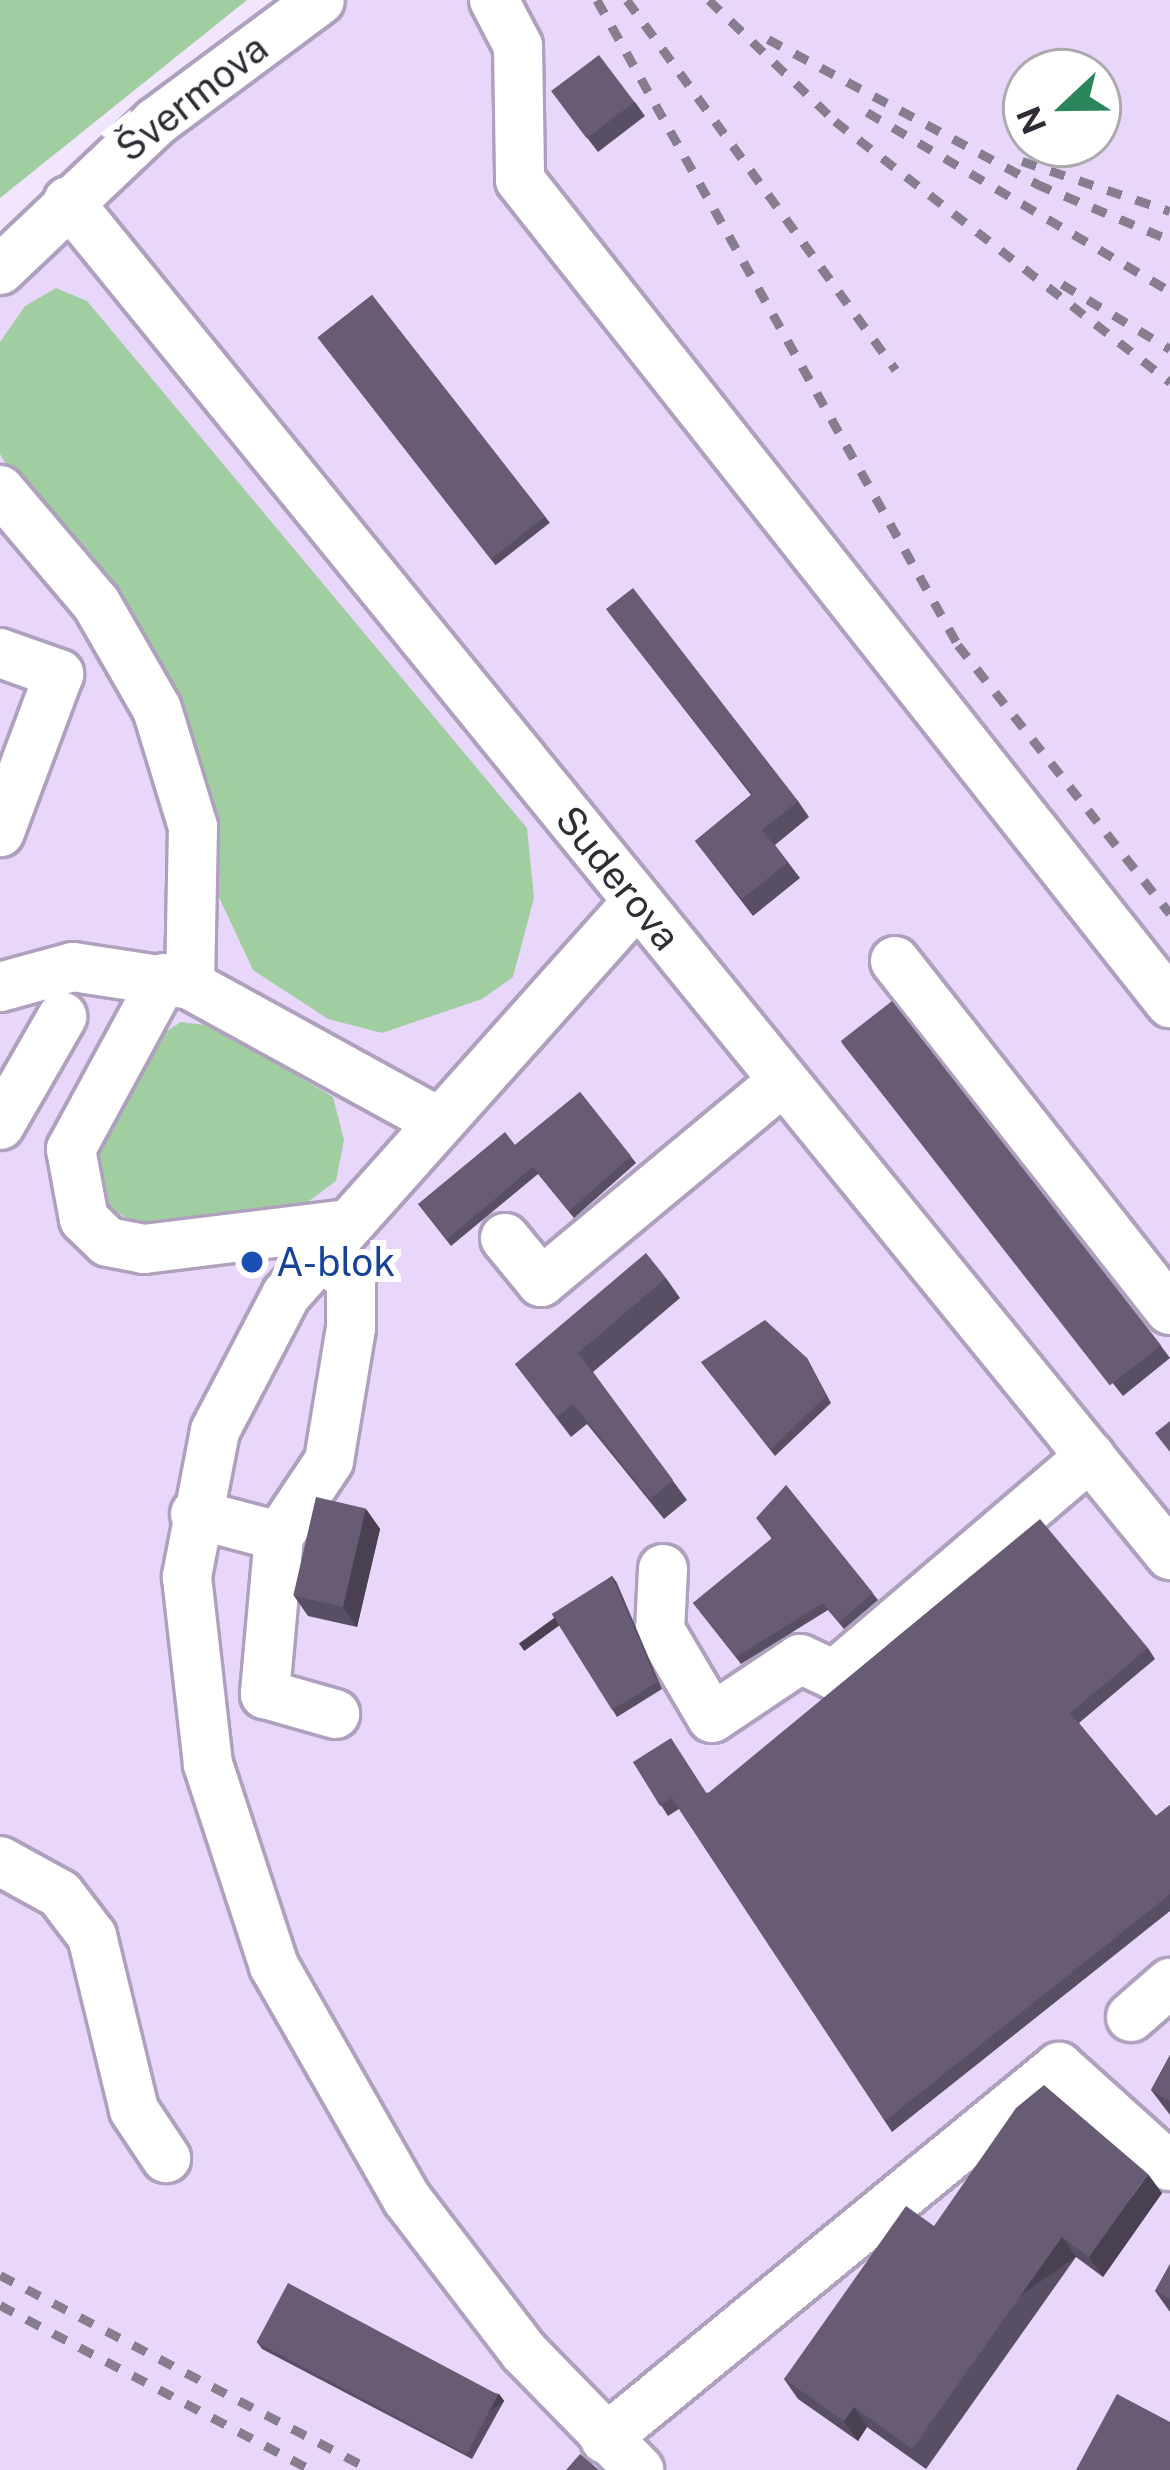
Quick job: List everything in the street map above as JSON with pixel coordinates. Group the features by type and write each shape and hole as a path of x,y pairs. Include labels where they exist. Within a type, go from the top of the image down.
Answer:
{"street":[{"name":"Švermova","path":"7,262 68,201 320,0"},
{"path":"494,0 518,46 520,180 1170,1004"},
{"name":"Suderova","path":"68,201 1170,1555"},
{"path":"0,490 96,603 157,709 193,827 177,981 71,1149 83,1219 109,1243 144,1249 329,1238"},
{"path":"0,653 59,674 0,832"},
{"path":"638,902 329,1238 243,1364 195,1514 188,1653 230,1848 274,1966 407,2199 622,2455 1059,2067 1169,2166"},
{"path":"896,961 1170,1310"},
{"path":"0,987 73,967 177,981 434,1119"},
{"path":"0,1125 62,1017"},
{"path":"505,1238 541,1282 783,1081"},
{"path":"329,1238 352,1280 351,1328 329,1461 279,1537 265,1694 335,1714"},
{"path":"663,1569 660,1630 712,1718 800,1659 834,1675 1090,1456"},
{"path":"195,1514 279,1537"},
{"path":"0,1861 60,1894 92,1936 134,2110 166,2158"},
{"path":"1131,2017 1170,1983"}],"shaded area":[{"path":"320,0 1170,0 1170,2470 0,2470 0,270"}],"green space":[{"path":"0,0 247,0 0,198"},
{"path":"56,288 87,301 527,828 534,898 513,977 482,999 382,1033 328,1019 253,970 217,893 203,799 0,454 0,342 25,306"},
{"path":"181,1022 214,1026 333,1097 344,1140 336,1181 305,1204 134,1223 97,1199 95,1147 159,1036"}],"building":[{"path":"599,55 635,102 587,138 551,91"},
{"path":"372,295 545,516 491,559 318,337"},
{"path":"633,588 798,801 762,830 788,862 742,899 695,841 752,794 606,609"},
{"path":"892,1001 1161,1345 1110,1385 841,1041"},
{"path":"580,1092 631,1156 569,1211 533,1167 447,1239 418,1204 505,1132 515,1145"},
{"path":"646,1253 666,1278 578,1353 673,1480 650,1499 573,1404 557,1417 515,1364"},
{"path":"765,1320 807,1358 826,1396 771,1449 701,1362"},
{"path":"1170,1421 1170,1452 1155,1433"},
{"path":"786,1485 873,1593 839,1622 823,1603 736,1657 693,1603 772,1539 756,1518"},
{"path":"316,1497 366,1508 343,1607 293,1595"},
{"path":"1040,1519 1148,1648 1070,1713 1156,1816 1170,1805 1170,1894 885,2121 672,1798 660,1806 633,1762 671,1738 707,1794"},
{"path":"612,1576 657,1682 612,1710 552,1614"},
{"path":"1170,2055 1170,2101 1151,2090"},
{"path":"1044,2085 1148,2174 1089,2257 1062,2237 912,2449 854,2407 844,2421 784,2379 906,2206 934,2226 1016,2108"},
{"path":"1170,2264 1170,2299 1155,2291"},
{"path":"288,2283 498,2395 467,2454 257,2342"},
{"path":"1117,2394 1170,2422 1170,2470 1076,2470"},
{"path":"580,2454 599,2470 566,2470"}],"railway":[{"path":"597,0 958,645 1170,913"},
{"path":"627,0 896,370"},
{"path":"709,0 835,121 1170,382"},
{"path":"768,39 1037,184 1170,240"},
{"path":"867,112 1170,291"},
{"path":"1043,168 1170,211"},
{"path":"1062,284 1170,349"},
{"path":"0,2275 371,2470"},
{"path":"0,2305 312,2470"}],"place":[{"name":"A-blok","path":"252,1262"}]}
